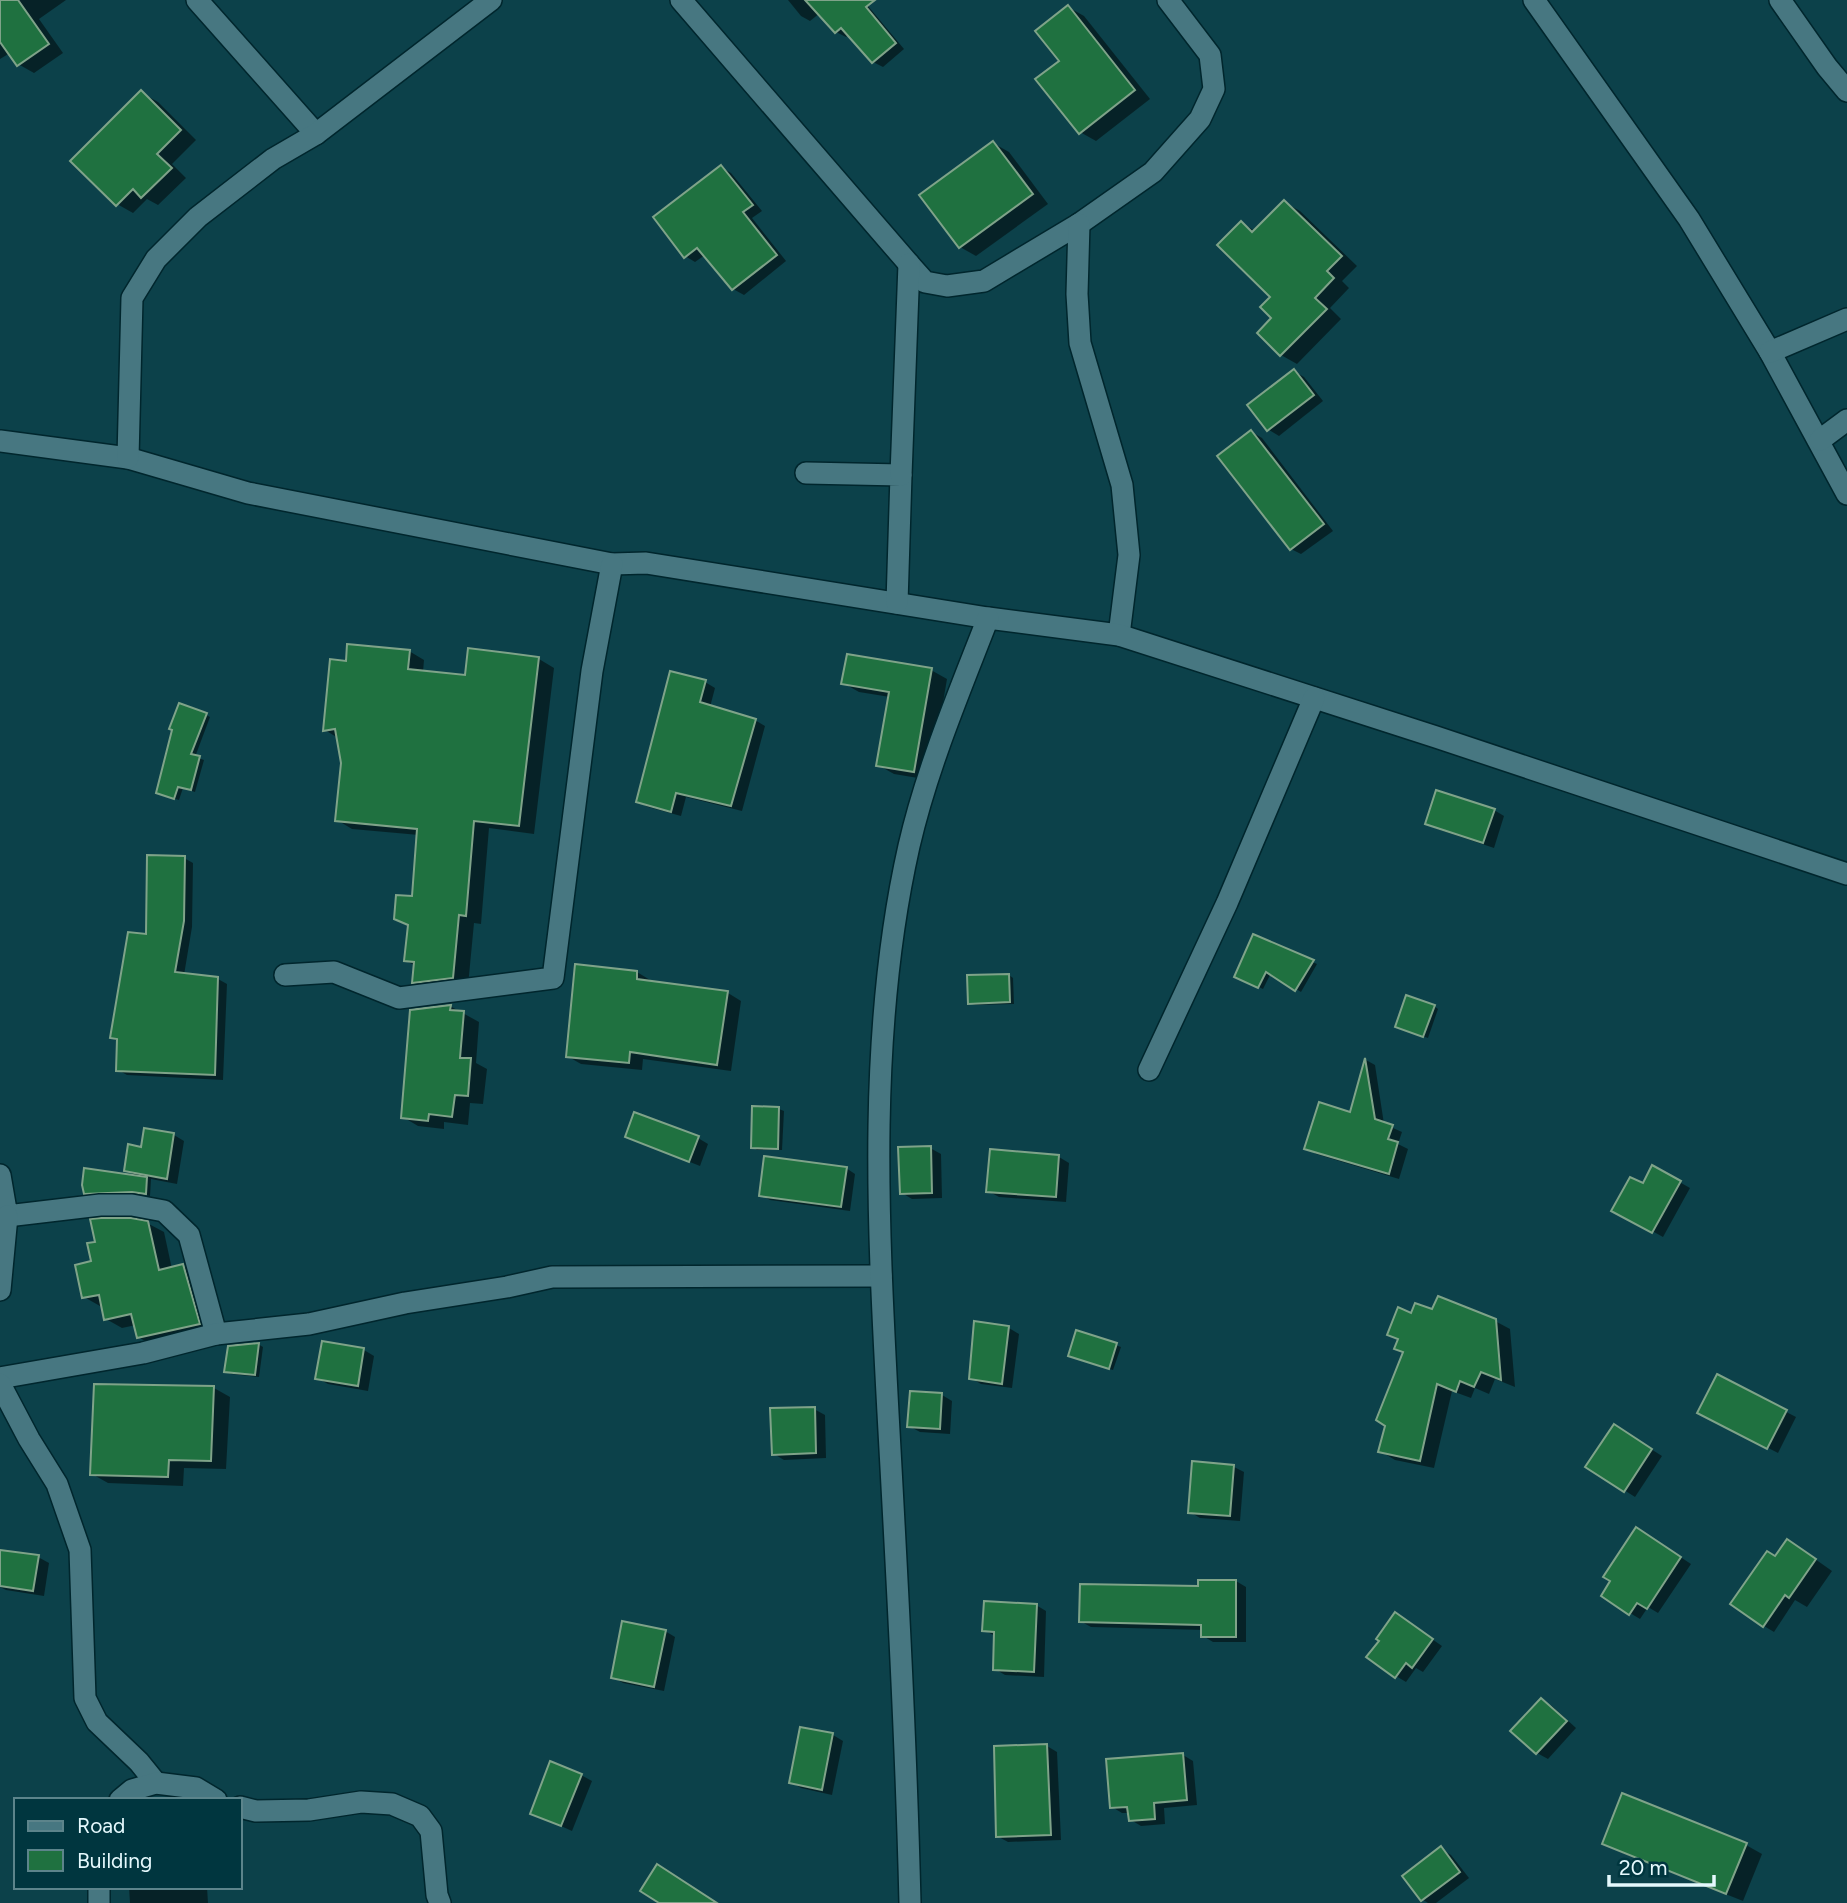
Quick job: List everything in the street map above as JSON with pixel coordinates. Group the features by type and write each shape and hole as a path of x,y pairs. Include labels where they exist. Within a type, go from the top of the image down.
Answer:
{"street":[{"path":"197,0 316,134"},
{"path":"128,458 132,299 156,259 198,217 273,159 316,134 491,0"},
{"path":"681,0 925,282 947,286 984,281 1079,223 1153,172 1200,119 1214,89 1210,55 1168,0"},
{"path":"1534,0 1689,219 1770,352 1847,494"},
{"path":"1780,0 1847,91"},
{"path":"1079,223 1077,295 1080,343 1122,485 1129,555 1119,635"},
{"path":"897,603 909,264"},
{"path":"1770,352 1847,319"},
{"path":"1820,440 1847,420"},
{"path":"0,441 128,458 248,493 612,564 646,563 988,618 1119,635 1847,874"},
{"path":"806,473 901,475"},
{"path":"285,975 334,972 399,998 553,978 592,671 612,564"},
{"path":"911,1903 881,1276 878,1136 882,1045 893,935 924,786 988,618"},
{"path":"1149,1070 1227,903 1314,698"},
{"path":"0,1175 7,1216 0,1290"},
{"path":"7,1216 100,1205 132,1205 164,1211 189,1235 216,1334"},
{"path":"0,1378 116,1358 216,1334 309,1324 405,1303 552,1277 881,1276"},
{"path":"0,1384 57,1484 80,1550 85,1698 97,1722 139,1762 156,1783"},
{"path":"122,1798 132,1790 156,1783 196,1788 213,1798"},
{"path":"242,1808 256,1811 309,1810 362,1801 392,1804 420,1816 431,1831 439,1903"}],"building":[{"path":"0,0 18,0 49,44 17,66 0,42"},
{"path":"805,0 875,0 866,7 896,43 872,63 841,28 835,33"},
{"path":"1068,5 1135,90 1079,134 1035,79 1059,61 1035,31"},
{"path":"141,90 181,130 157,154 172,168 141,198 133,189 116,206 70,161"},
{"path":"993,141 1033,194 959,248 919,195"},
{"path":"721,165 753,205 743,212 777,255 732,290 697,248 684,258 653,217"},
{"path":"1284,200 1342,256 1327,271 1334,278 1315,298 1327,309 1280,356 1257,333 1271,318 1260,307 1270,297 1217,245 1241,221 1252,232"},
{"path":"1294,369 1314,395 1267,431 1247,405"},
{"path":"1251,430 1324,524 1290,550 1217,456"},
{"path":"347,644 410,650 408,669 465,675 468,648 539,657 519,826 474,821 466,916 459,915 453,978 412,983 414,962 404,961 408,925 394,919 396,895 412,896 417,829 335,821 341,763 335,729 323,731 330,659 346,661"},
{"path":"847,654 932,668 914,772 876,766 889,692 841,684"},
{"path":"670,671 706,680 700,702 756,719 731,806 676,793 671,812 636,802"},
{"path":"179,703 207,713 191,754 200,756 191,790 178,787 174,799 156,793 172,730 169,729"},
{"path":"1436,790 1495,809 1483,843 1425,824"},
{"path":"147,855 185,856 184,921 175,972 218,977 215,1075 116,1071 117,1039 110,1038 128,932 146,934"},
{"path":"1253,934 1314,960 1295,991 1266,972 1258,988 1234,977"},
{"path":"575,964 637,971 637,979 728,991 717,1065 630,1052 629,1063 566,1057"},
{"path":"1009,974 1010,1002 968,1004 967,975"},
{"path":"1406,995 1435,1005 1423,1037 1395,1027"},
{"path":"451,1005 450,1010 464,1011 460,1058 471,1058 468,1096 455,1095 452,1117 429,1114 428,1121 401,1118 410,1010"},
{"path":"1365,1058 1375,1119 1393,1125 1388,1139 1398,1142 1389,1174 1304,1149 1319,1102 1350,1112"},
{"path":"752,1106 779,1107 778,1149 751,1148"},
{"path":"634,1112 699,1136 689,1162 625,1137"},
{"path":"144,1128 174,1133 167,1179 124,1171 128,1144 141,1147"},
{"path":"931,1146 932,1193 900,1194 898,1147"},
{"path":"990,1149 1059,1155 1056,1197 986,1192"},
{"path":"764,1156 847,1167 841,1207 759,1196"},
{"path":"1652,1165 1681,1181 1652,1233 1611,1211 1630,1177 1643,1183"},
{"path":"84,1168 147,1177 146,1194 84,1194"},
{"path":"90,1219 148,1221 159,1270 183,1264 200,1324 137,1338 131,1314 104,1320 99,1295 82,1298 75,1265 91,1261 87,1243 95,1242"},
{"path":"1438,1296 1496,1319 1501,1380 1481,1372 1474,1387 1460,1381 1456,1392 1437,1384 1420,1461 1378,1452 1385,1426 1376,1420 1403,1352 1394,1349 1398,1339 1387,1335 1398,1307 1411,1313 1415,1303 1432,1309"},
{"path":"974,1321 1009,1326 1002,1384 969,1379"},
{"path":"1076,1330 1117,1343 1109,1369 1068,1356"},
{"path":"322,1341 364,1348 358,1386 315,1379"},
{"path":"259,1343 255,1375 224,1372 228,1346"},
{"path":"1717,1374 1787,1410 1767,1449 1697,1413"},
{"path":"94,1384 214,1386 211,1461 169,1460 168,1477 90,1475"},
{"path":"910,1391 942,1393 940,1429 907,1427"},
{"path":"815,1407 816,1453 772,1455 770,1408"},
{"path":"1614,1424 1652,1449 1624,1492 1585,1467"},
{"path":"1192,1461 1234,1465 1230,1516 1188,1513"},
{"path":"1636,1527 1681,1557 1647,1609 1637,1603 1629,1615 1601,1596 1610,1581 1603,1577"},
{"path":"1787,1539 1816,1559 1789,1598 1785,1595 1763,1627 1730,1604 1767,1551 1775,1556"},
{"path":"0,1550 39,1555 33,1591 0,1586"},
{"path":"1198,1580 1236,1580 1236,1637 1201,1637 1201,1625 1079,1622 1080,1584 1198,1586"},
{"path":"984,1601 1037,1604 1034,1672 993,1670 994,1632 982,1631"},
{"path":"1395,1612 1433,1639 1412,1668 1406,1663 1395,1678 1366,1657 1379,1641 1376,1639"},
{"path":"622,1621 666,1630 654,1687 611,1678"},
{"path":"1541,1698 1567,1721 1536,1754 1510,1731"},
{"path":"800,1727 833,1733 822,1790 789,1783"},
{"path":"1047,1744 1051,1835 996,1837 994,1746"},
{"path":"1183,1753 1187,1800 1154,1803 1155,1819 1129,1821 1127,1807 1110,1808 1106,1759"},
{"path":"550,1761 582,1774 561,1826 530,1814"},
{"path":"1622,1793 1747,1843 1726,1894 1602,1844"},
{"path":"1441,1846 1460,1872 1421,1901 1402,1876"},
{"path":"657,1864 717,1903 659,1903 640,1891"}]}
